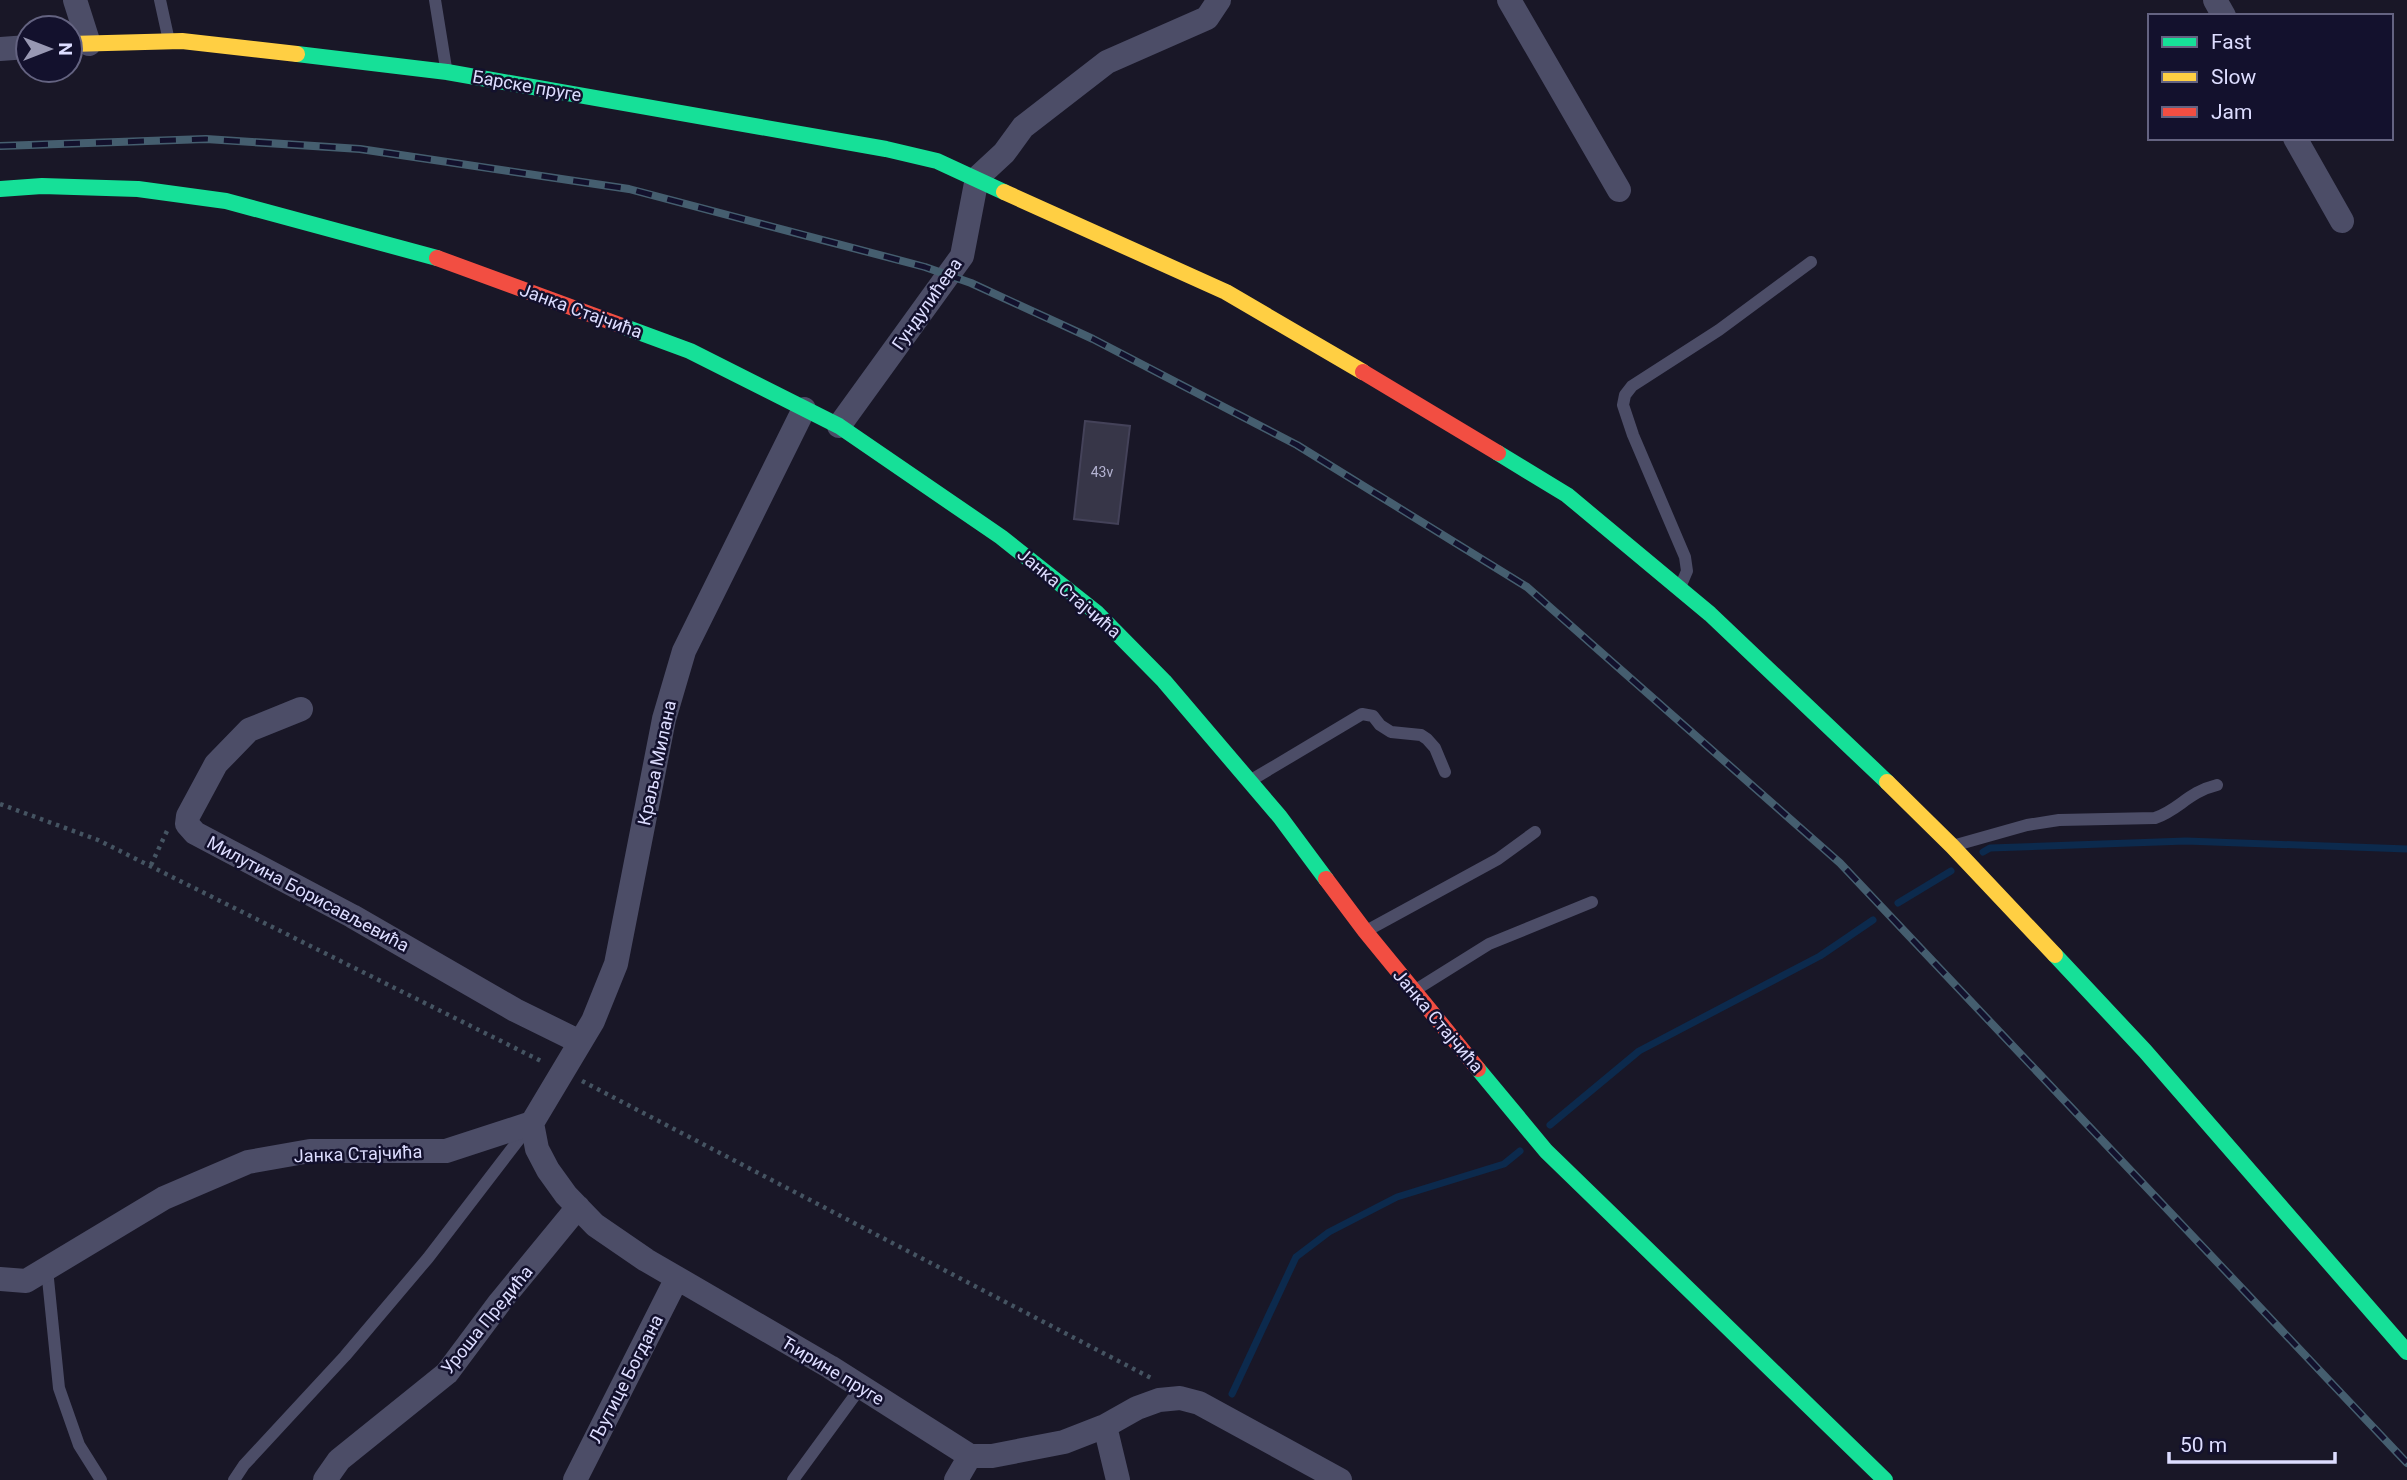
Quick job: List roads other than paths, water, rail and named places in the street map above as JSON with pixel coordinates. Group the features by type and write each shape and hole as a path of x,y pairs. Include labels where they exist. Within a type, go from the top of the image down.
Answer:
{"street":[{"path":"977,178 1003,153 1023,127 1107,62 1208,18 1219,0"},
{"path":"1509,0 1619,190"},
{"name":"Барске пруге","path":"84,44 182,41 447,72 886,149 937,161 1226,292 1567,495 1710,614 1847,742 1952,846 2145,1051 2407,1352"},
{"path":"2296,140 2342,221"},
{"name":"Гундулићева","path":"839,426 962,256 977,178"},
{"name":"Јанка Стајчића","path":"0,189 42,186 138,189 226,201 436,258 690,351 839,426 1001,537 1097,613 1164,681 1280,817 1364,932 1546,1151 1885,1480"},
{"name":"Краља Милана","path":"532,1123 593,1021 616,964 664,719 684,652 804,409"},
{"name":"Милутина Борисављевића","path":"301,709 249,730 216,764 188,816 187,824 195,833 352,916 515,1010 580,1042"},
{"name":"Јанка Стајчића","path":"3,1281 26,1281 164,1198 248,1163 310,1151 446,1151 532,1123"},
{"name":"Ћирине пруге","path":"532,1123 537,1149 548,1170 566,1195 595,1225 646,1260 861,1387 970,1457"},
{"name":"Уроша Предића","path":"325,1480 339,1460 447,1373 500,1302 578,1207"},
{"name":"Љутице Богдана","path":"575,1480 677,1278"},
{"path":"956,1480 970,1457 992,1457 1064,1443 1105,1426 1137,1408 1159,1400 1180,1398 1199,1403 1340,1480"},
{"path":"1105,1426 1118,1480"}],"lane":[{"path":"160,0 169,41"},
{"path":"435,0 447,72"},
{"path":"1680,589 1687,571 1685,557 1633,435 1623,405 1625,395 1632,386 1719,330 1811,262"},
{"path":"1249,781 1362,714 1373,716 1391,732 1421,735 1427,739 1435,748 1445,772"},
{"path":"1952,846 2027,825 2059,820 2155,818 2170,813 2195,792 2217,785"},
{"path":"1364,932 1497,859 1535,832"},
{"path":"1413,991 1489,944 1592,902"},
{"path":"234,1480 244,1465 345,1356 428,1258 532,1123"},
{"path":"47,1269 59,1388 79,1445 101,1480"},
{"path":"793,1480 861,1387"}],"waterway":[{"path":"1983,852 1990,848 2186,841 2407,849"},
{"path":"1898,903 1951,871"},
{"path":"1550,1125 1639,1051 1820,956 1873,920"},
{"path":"1232,1394 1296,1257 1329,1232 1397,1197 1504,1164 1520,1151"}],"railway":[{"path":"0,146 206,139 360,149 629,189 925,267 971,283 1093,339 1297,445 1527,587 1840,863 2407,1463"}]}
